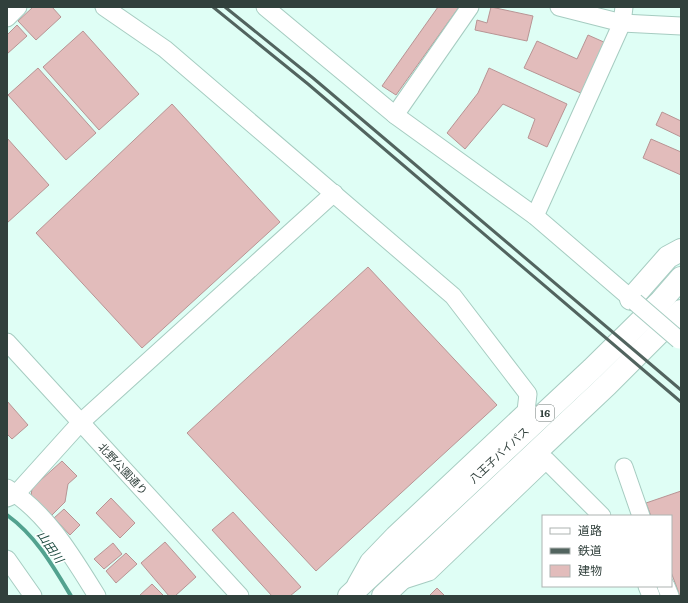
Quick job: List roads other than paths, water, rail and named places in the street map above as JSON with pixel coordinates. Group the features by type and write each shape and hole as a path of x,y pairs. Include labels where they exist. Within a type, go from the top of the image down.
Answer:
{"highway":[{"path":"633,301 668,257 681,250"},
{"name":"八王子バイパス","path":"349,596 592,369 661,301 681,278"},
{"name":"八王子バイパス","path":"390,590 607,385 681,311"}],"street":[{"path":"7,18 18,7"},
{"path":"104,7 165,49 453,296 528,394 526,411 369,561 349,596"},
{"path":"265,7 395,115 535,216 680,341"},
{"path":"395,115 470,7"},
{"path":"558,7 623,15 681,26"},
{"path":"535,216 623,15"},
{"path":"97,596 50,525 10,493 80,423 334,194"},
{"name":"北野公園通り","path":"7,342 240,596"},
{"path":"390,590 429,572 546,460 601,515"},
{"path":"624,467 641,515"},
{"path":"7,559 33,596"}],"waterway":[{"name":"山田川","path":"7,515 27,532 43,552 71,596"}],"railway":[{"path":"213,7 308,84 681,402"},
{"path":"225,7 313,78 681,390"}]}
